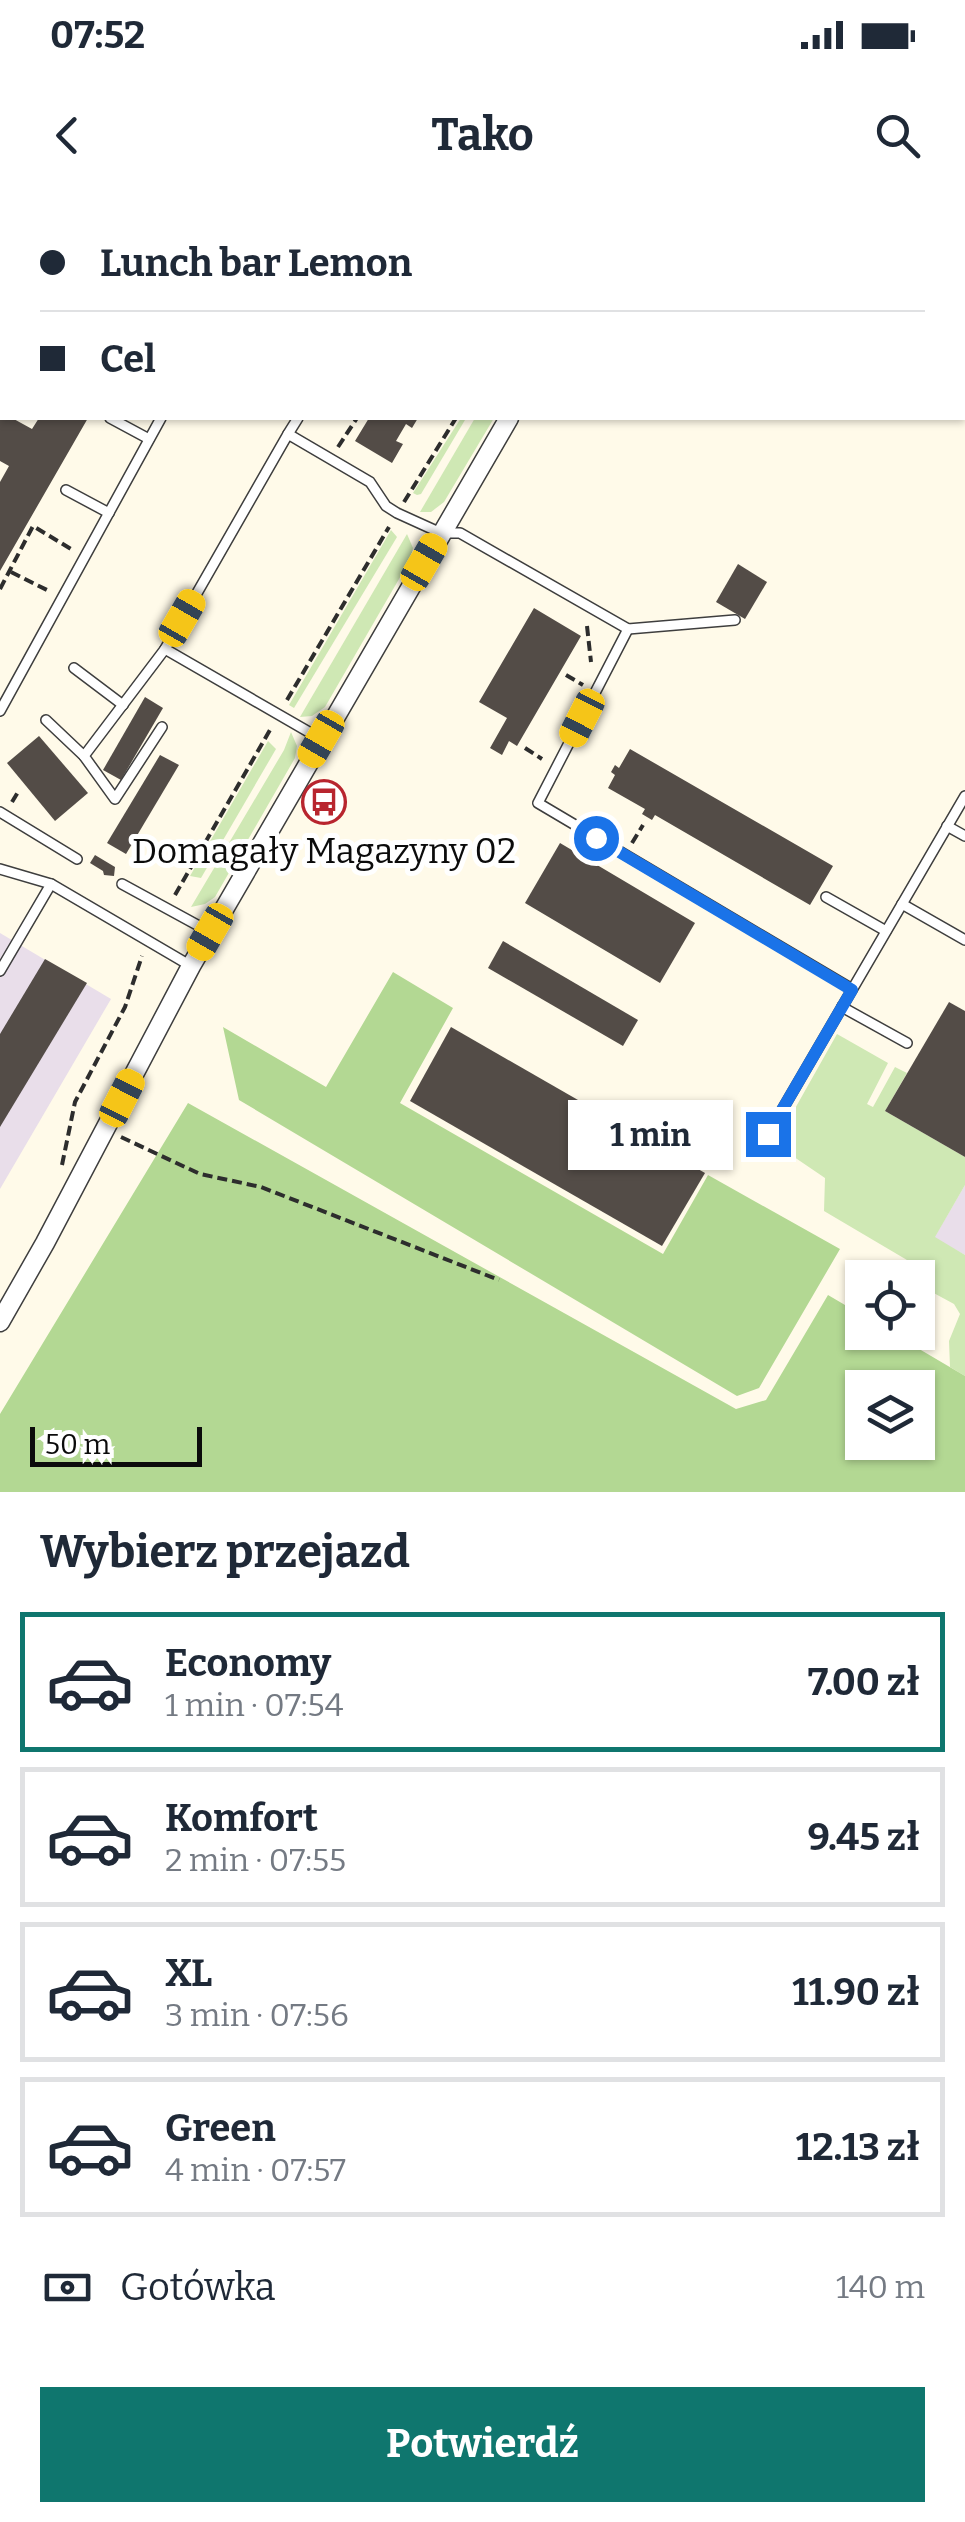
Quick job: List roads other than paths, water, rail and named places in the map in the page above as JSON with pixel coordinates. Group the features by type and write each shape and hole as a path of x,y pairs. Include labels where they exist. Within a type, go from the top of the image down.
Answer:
{"street":[{"path":"0,1322 210,932 508,420"}],"lane":[{"path":"114,420 149,439"},
{"path":"0,711 160,420"},
{"path":"84,756 165,649 297,420"},
{"path":"288,434 370,482 386,506 410,521 442,533 460,534 628,629 734,620"},
{"path":"66,490 109,513"},
{"path":"628,629 538,803 852,990"},
{"path":"165,649 321,739"},
{"path":"74,668 122,705"},
{"path":"46,720 84,756 116,799 162,727"},
{"path":"768,1134 965,796"},
{"path":"0,812 78,859"},
{"path":"948,826 965,836"},
{"path":"0,869 51,884 191,966"},
{"path":"0,971 51,884"},
{"path":"122,884 210,932"},
{"path":"826,897 886,931"},
{"path":"902,904 965,940"},
{"path":"842,1007 906,1043"}],"place":[{"name":"Domagały Magazyny 02","path":"324,802"}]}
